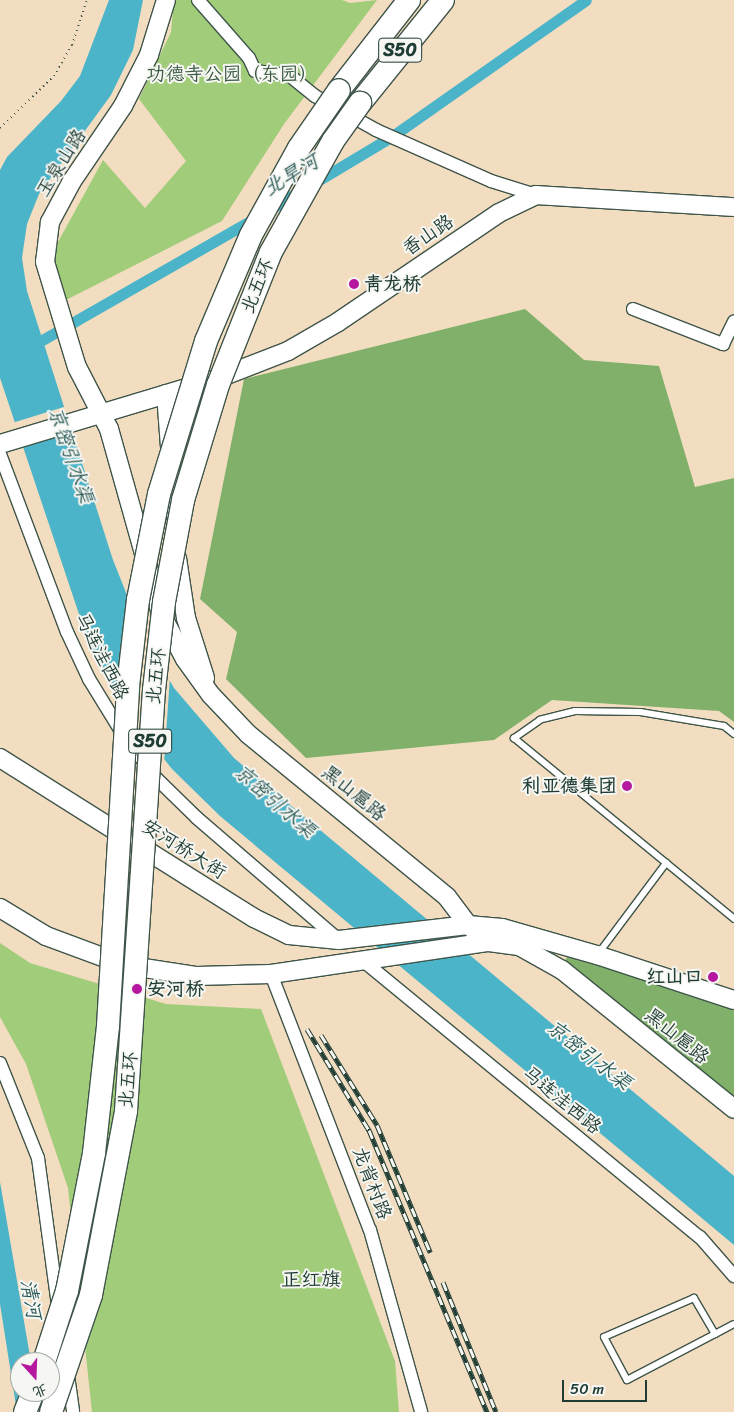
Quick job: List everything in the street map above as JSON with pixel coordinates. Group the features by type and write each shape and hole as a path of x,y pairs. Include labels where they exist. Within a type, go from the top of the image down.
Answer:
{"highway":[{"name":"北五环","path":"47,1352 67,1291 94,1154 109,1008 128,686 138,600 159,494 206,341 251,235 299,148 339,90 409,0"},
{"name":"北五环","path":"52,1412 91,1295 126,1111 154,690 170,566 184,500 218,385 271,252 333,141 360,103 443,0"}],"street":[{"name":"玉泉山路","path":"100,412 77,367 56,306 45,262 50,222 72,181 128,97 149,55 166,0"},
{"path":"198,0 249,58 255,71 289,75 315,96 376,130 416,146 491,181 536,195"},
{"name":"香山路","path":"100,412 166,394 261,363 307,341 499,212 536,195 733,209"},
{"path":"632,309 724,344 734,321"},
{"path":"166,394 179,583 186,618 210,695"},
{"path":"6,442 100,412"},
{"name":"黑山扈路","path":"100,412 109,429 161,614 185,659 210,695 248,734 447,897 468,924"},
{"name":"马连洼西路","path":"0,454 67,632 89,679 119,728 156,778 197,818 339,940"},
{"name":"安河桥大街","path":"0,758 254,918 289,935 339,940 442,927"},
{"path":"0,908 46,936 124,965 197,976 271,974 361,959"},
{"path":"468,924 489,942"},
{"name":"黑山扈路","path":"442,927 468,924 526,933 734,1000"},
{"name":"黑山扈路","path":"361,959 489,942 519,946 562,970 734,1109"},
{"name":"马连洼西路","path":"361,959 700,1237 734,1276"},
{"name":"龙背村路","path":"271,974 370,1230 422,1412"},
{"path":"0,1063 38,1158 72,1412"}],"lane":[{"path":"734,734 724,726 640,712 575,711 540,720 514,738 734,919"},
{"path":"123,893 146,850"},
{"path":"597,955 666,863"},
{"path":"715,1334 694,1298 604,1337 627,1380 715,1334 734,1324"}],"path":[{"path":"0,128 54,76 72,45 87,0"}],"green space":[{"name":"功德寺公园（东园）","path":"174,0 342,0 350,3 377,0 284,124 222,221 64,301 53,265 58,242 103,160 145,208 186,161 139,99 171,32"},
{"path":"525,309 584,360 659,366 695,487 734,478 734,722 719,711 552,700 494,740 306,758 226,679 237,632 200,599 244,379"},
{"path":"0,943 30,963 166,1004 261,1009 395,1361 399,1412 92,1412 68,1188 26,1064 0,1017"},
{"path":"568,955 734,1008 734,1102 564,963"}],"water":[{"name":"京密引水渠","path":"109,0 143,0 133,50 111,95 39,194 27,224 22,258 27,291 113,560 143,635 174,688 234,758 734,1176 734,1245 220,816 172,769 132,719 87,638 0,378 0,170 7,157 61,101 80,76"},
{"path":"0,1182 29,1352 10,1352 10,1368 0,1304"}],"pier":[{"path":"67,406 74,431 20,448 12,423"},
{"path":"145,634 170,677 164,763 130,721"}],"waterway":[{"name":"北旱河","path":"314,183 391,137 586,0"},
{"name":"北旱河","path":"269,210 300,191"},
{"name":"北旱河","path":"30,347 255,218"}],"railway":[{"path":"307,1029 369,1130 487,1412"},
{"path":"321,1035 377,1125 430,1252"},
{"path":"443,1282 496,1412"}],"place":[{"name":"青龙桥","path":"354,284"},
{"name":"利亚德集团","path":"627,786"},
{"name":"红山口","path":"713,977"},
{"name":"安河桥","path":"137,989"}],"district":[{"name":"正红旗","path":"311,1279"}],"water label":[{"name":"清河","path":"31,1299"}]}
